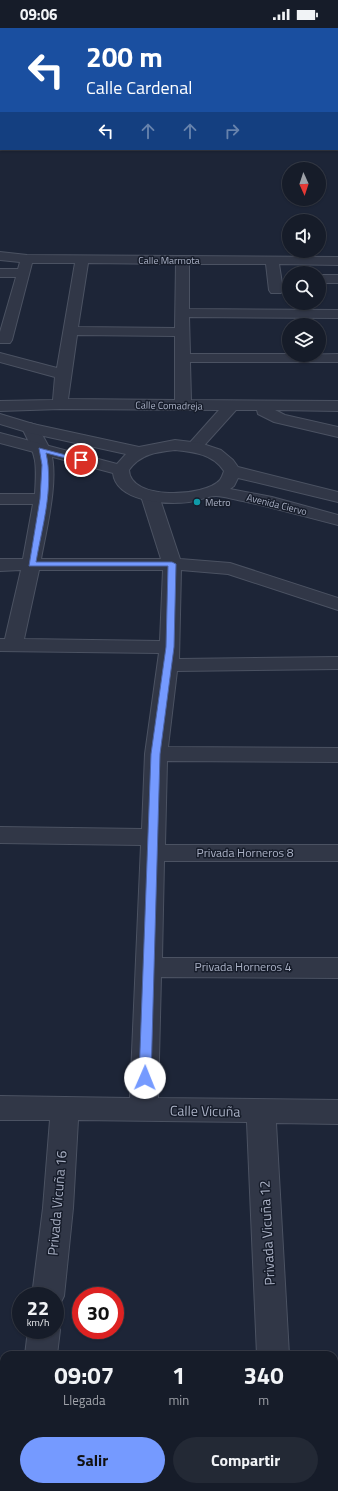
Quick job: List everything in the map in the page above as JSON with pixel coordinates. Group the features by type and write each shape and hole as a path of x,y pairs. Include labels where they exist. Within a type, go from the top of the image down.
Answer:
{"street":[{"name":"Calle Marmota","path":"0,256 27,259 338,261"},
{"path":"5,340 7,306 27,259"},
{"path":"60,404 63,374 82,259"},
{"path":"182,260 183,405"},
{"path":"272,260 275,284 282,282"},
{"path":"0,273 22,273"},
{"path":"326,279 338,279"},
{"path":"182,313 338,314"},
{"path":"70,331 182,332"},
{"path":"0,357 63,374"},
{"path":"182,358 338,358"},
{"name":"Calle Comadreja","path":"0,406 60,404 338,406"},
{"path":"194,447 231,406"},
{"path":"254,406 280,419 338,432"},
{"path":"0,419 30,428 140,452"},
{"path":"30,428 42,450 45,465 43,499 31,565 6,645 169,656 338,663"},
{"path":"0,438 121,470"},
{"path":"163,446 194,447 213,452 220,456 226,460 232,471 229,481 216,491 201,496 182,498 150,496 131,488 123,479 121,470 127,460 140,452 163,446"},
{"name":"Avenida Ciervo","path":"232,471 338,497"},
{"name":"Avenida Ciervo","path":"216,491 272,502 338,520"},
{"path":"144,1110 156,754 169,656 172,564 150,496"},
{"path":"0,499 43,499"},
{"path":"0,565 172,564 230,569 338,604"},
{"path":"156,754 338,755"},
{"name":"Privada Horneros 8","path":"0,835 153,845 338,853"},
{"name":"Privada Horneros 4","path":"148,967 338,968"},
{"name":"Calle Vicuña","path":"0,1108 338,1112"},
{"name":"Privada Vicuña 16","path":"49,1287 58,1208 65,1109"},
{"name":"Privada Vicuña 12","path":"261,1112 273,1351"},
{"path":"41,1351 43,1339"}],"place":[{"name":"Metro","path":"197,502"}],"route":[{"path":"81,460 42,450 45,465 43,499 31,565 172,564 170,647 156,754 145,1078"}]}
